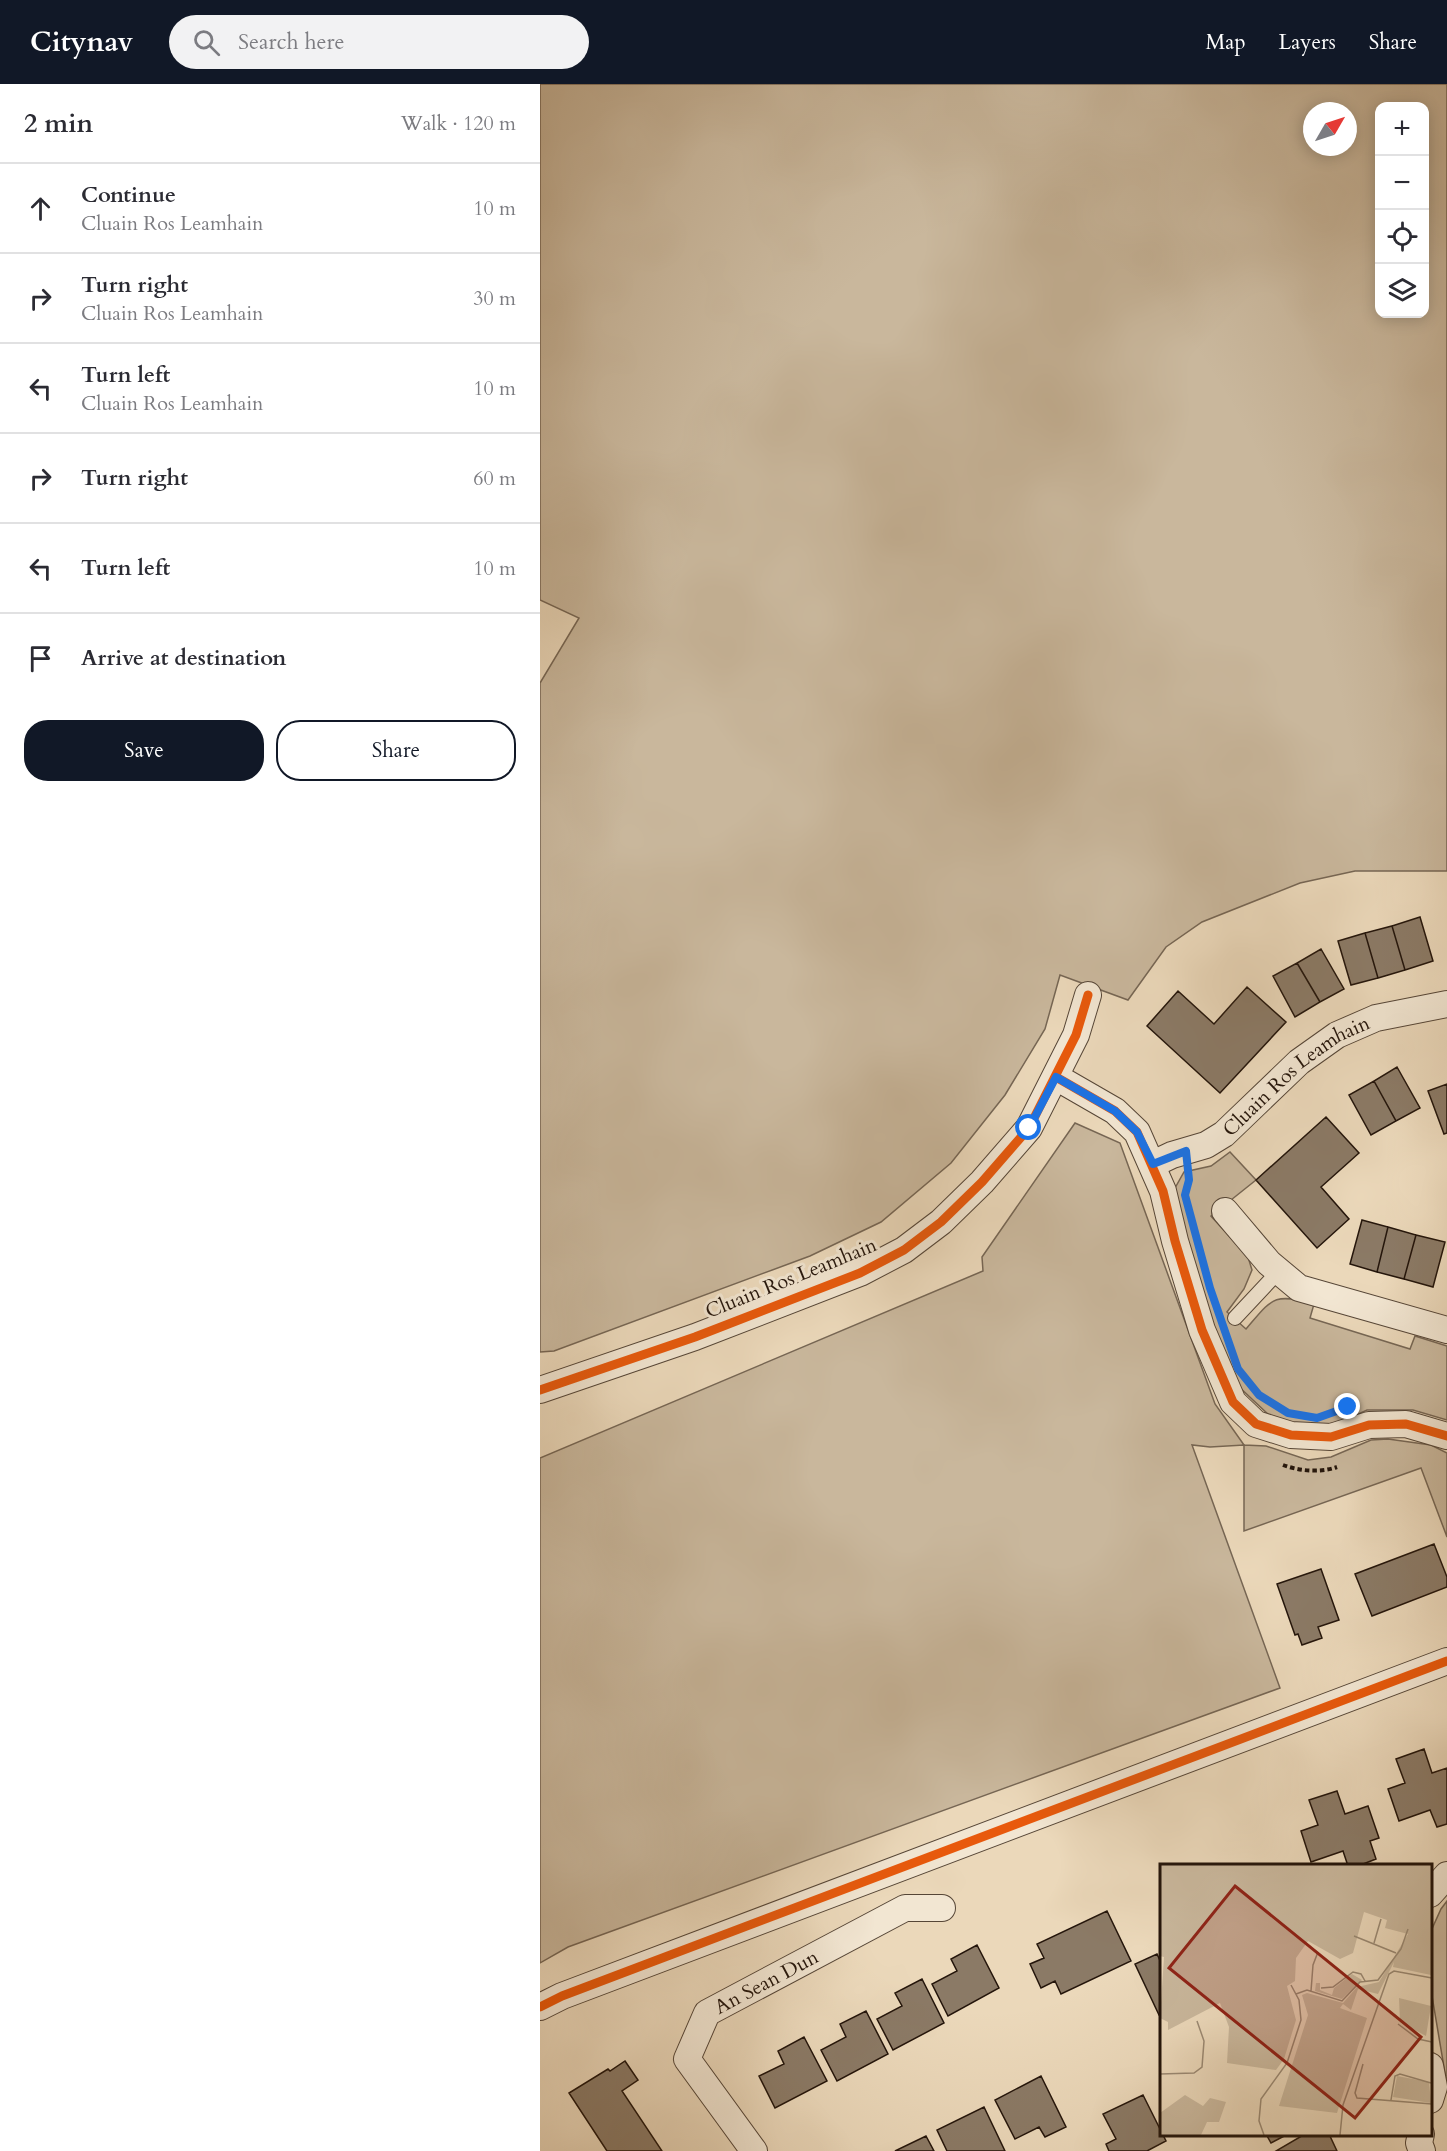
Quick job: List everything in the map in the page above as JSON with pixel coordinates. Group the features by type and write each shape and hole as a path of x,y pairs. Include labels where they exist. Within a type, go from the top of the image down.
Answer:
{"street":[{"name":"Cluain Ros Leamhain","path":"540,1390 695,1337 860,1273 904,1250 941,1222 982,1182 1029,1128 1076,1035 1088,995"},
{"name":"Cluain Ros Leamhain","path":"1153,1164 1206,1144 1224,1134 1299,1062 1336,1035 1376,1018 1447,1004"},
{"path":"1056,1077 1115,1111 1137,1132 1163,1191 1175,1241 1202,1330 1233,1402 1256,1424 1291,1435 1331,1437 1369,1425 1406,1424 1447,1436"},
{"path":"1225,1211 1269,1263 1299,1288 1447,1330"},
{"path":"540,2007 562,1996 1447,1661"},
{"path":"1432,1893 1447,1875"},
{"name":"An Sean Dun","path":"754,2151 687,2059 706,2013 904,1908 942,1908"},
{"path":"1432,2073 1434,2087 1432,2096"}],"lane":[{"path":"1235,1318 1279,1271"}],"shaded area":[{"path":"540,84 1447,84 1447,871 1355,871 1300,883 1202,922 1166,947 1128,1000 1060,975 1045,1029 1005,1095 951,1163 881,1222 810,1256 554,1351 540,1352 540,683 579,618 540,600"},
{"path":"1075,1123 1120,1143 1215,1404 1244,1445 1210,1447 1192,1445 1280,1688 568,1947 540,1963 540,1458 983,1271 982,1257"},
{"path":"1230,1152 1256,1180 1211,1216 1248,1257 1252,1270 1244,1289 1227,1312 1246,1329 1274,1301 1300,1300 1314,1304 1310,1318 1410,1349 1415,1336 1447,1346 1447,1420 1413,1410 1367,1410 1337,1424 1302,1426 1270,1416 1236,1384 1215,1335 1184,1232 1175,1188 1184,1172 1211,1166"},
{"path":"1388,1439 1431,1445 1447,1453 1447,1537 1421,1468 1244,1531 1244,1445 1266,1446 1308,1460 1331,1457 1371,1440"},
{"path":"1447,1901 1447,2085 1432,1996 1432,1929"}],"building":[{"path":"1420,917 1433,961 1405,970 1392,926"},
{"path":"1392,926 1405,970 1378,978 1365,933"},
{"path":"1365,933 1378,978 1351,985 1338,941"},
{"path":"1321,949 1344,989 1320,1002 1297,963"},
{"path":"1297,963 1320,1002 1295,1017 1273,976"},
{"path":"1247,987 1286,1022 1220,1093 1147,1026 1178,991 1214,1024"},
{"path":"1397,1067 1420,1108 1396,1121 1374,1081"},
{"path":"1374,1081 1396,1121 1371,1135 1349,1095"},
{"path":"1447,1084 1447,1133 1444,1134 1428,1091"},
{"path":"1326,1117 1359,1153 1321,1187 1349,1219 1317,1248 1256,1180"},
{"path":"1362,1220 1388,1227 1377,1272 1350,1264"},
{"path":"1388,1227 1416,1235 1404,1279 1377,1272"},
{"path":"1416,1235 1445,1242 1433,1287 1404,1279"},
{"path":"1434,1544 1447,1577 1447,1587 1372,1616 1355,1574"},
{"path":"1321,1569 1339,1620 1318,1627 1322,1638 1302,1645 1298,1634 1295,1635 1277,1584"},
{"path":"1424,1749 1432,1773 1447,1768 1447,1824 1437,1827 1430,1810 1399,1821 1388,1789 1405,1783 1396,1759"},
{"path":"1337,1791 1345,1814 1368,1806 1379,1838 1370,1841 1376,1859 1363,1864 1347,1864 1343,1851 1311,1862 1301,1831 1318,1825 1309,1800"},
{"path":"1107,1911 1131,1961 1061,1994 1055,1981 1041,1988 1030,1964 1044,1958 1037,1944"},
{"path":"977,1945 999,1988 948,2016 932,1984 957,1971 951,1959"},
{"path":"1157,1954 1160,1961 1159,2015 1135,1964"},
{"path":"922,1979 944,2023 893,2050 877,2019 902,2006 895,1993"},
{"path":"866,2011 888,2054 837,2081 821,2050 846,2037 840,2024"},
{"path":"804,2037 827,2081 775,2108 759,2076 784,2064 778,2051"},
{"path":"625,2061 638,2080 622,2091 662,2151 607,2151 569,2093"},
{"path":"1041,2076 1066,2127 1045,2137 1039,2127 1015,2139 995,2100"},
{"path":"1143,2095 1160,2129 1160,2136 1164,2136 1166,2141 1147,2151 1109,2151 1106,2144 1116,2139 1103,2114"},
{"path":"984,2107 1005,2151 947,2151 937,2130"},
{"path":"926,2136 934,2151 895,2151"},
{"path":"1267,2136 1284,2136 1271,2143"},
{"path":"1302,2136 1330,2136 1337,2151 1276,2151"}],"cycle path":[{"path":"540,1390 695,1337 860,1273 904,1250 941,1222 982,1182 1029,1128 1076,1035 1088,995"},
{"path":"1056,1077 1115,1111 1137,1132 1163,1191 1175,1241 1202,1330 1233,1402 1256,1424 1291,1435 1331,1437 1369,1425 1406,1424 1447,1436"},
{"path":"540,2007 562,1996 1447,1661"}],"route":[{"path":"1029,1128 1056,1077 1115,1111 1137,1132 1153,1164 1186,1151 1189,1180 1185,1195 1210,1288 1238,1369 1259,1395 1288,1413 1317,1418 1348,1407"}]}
